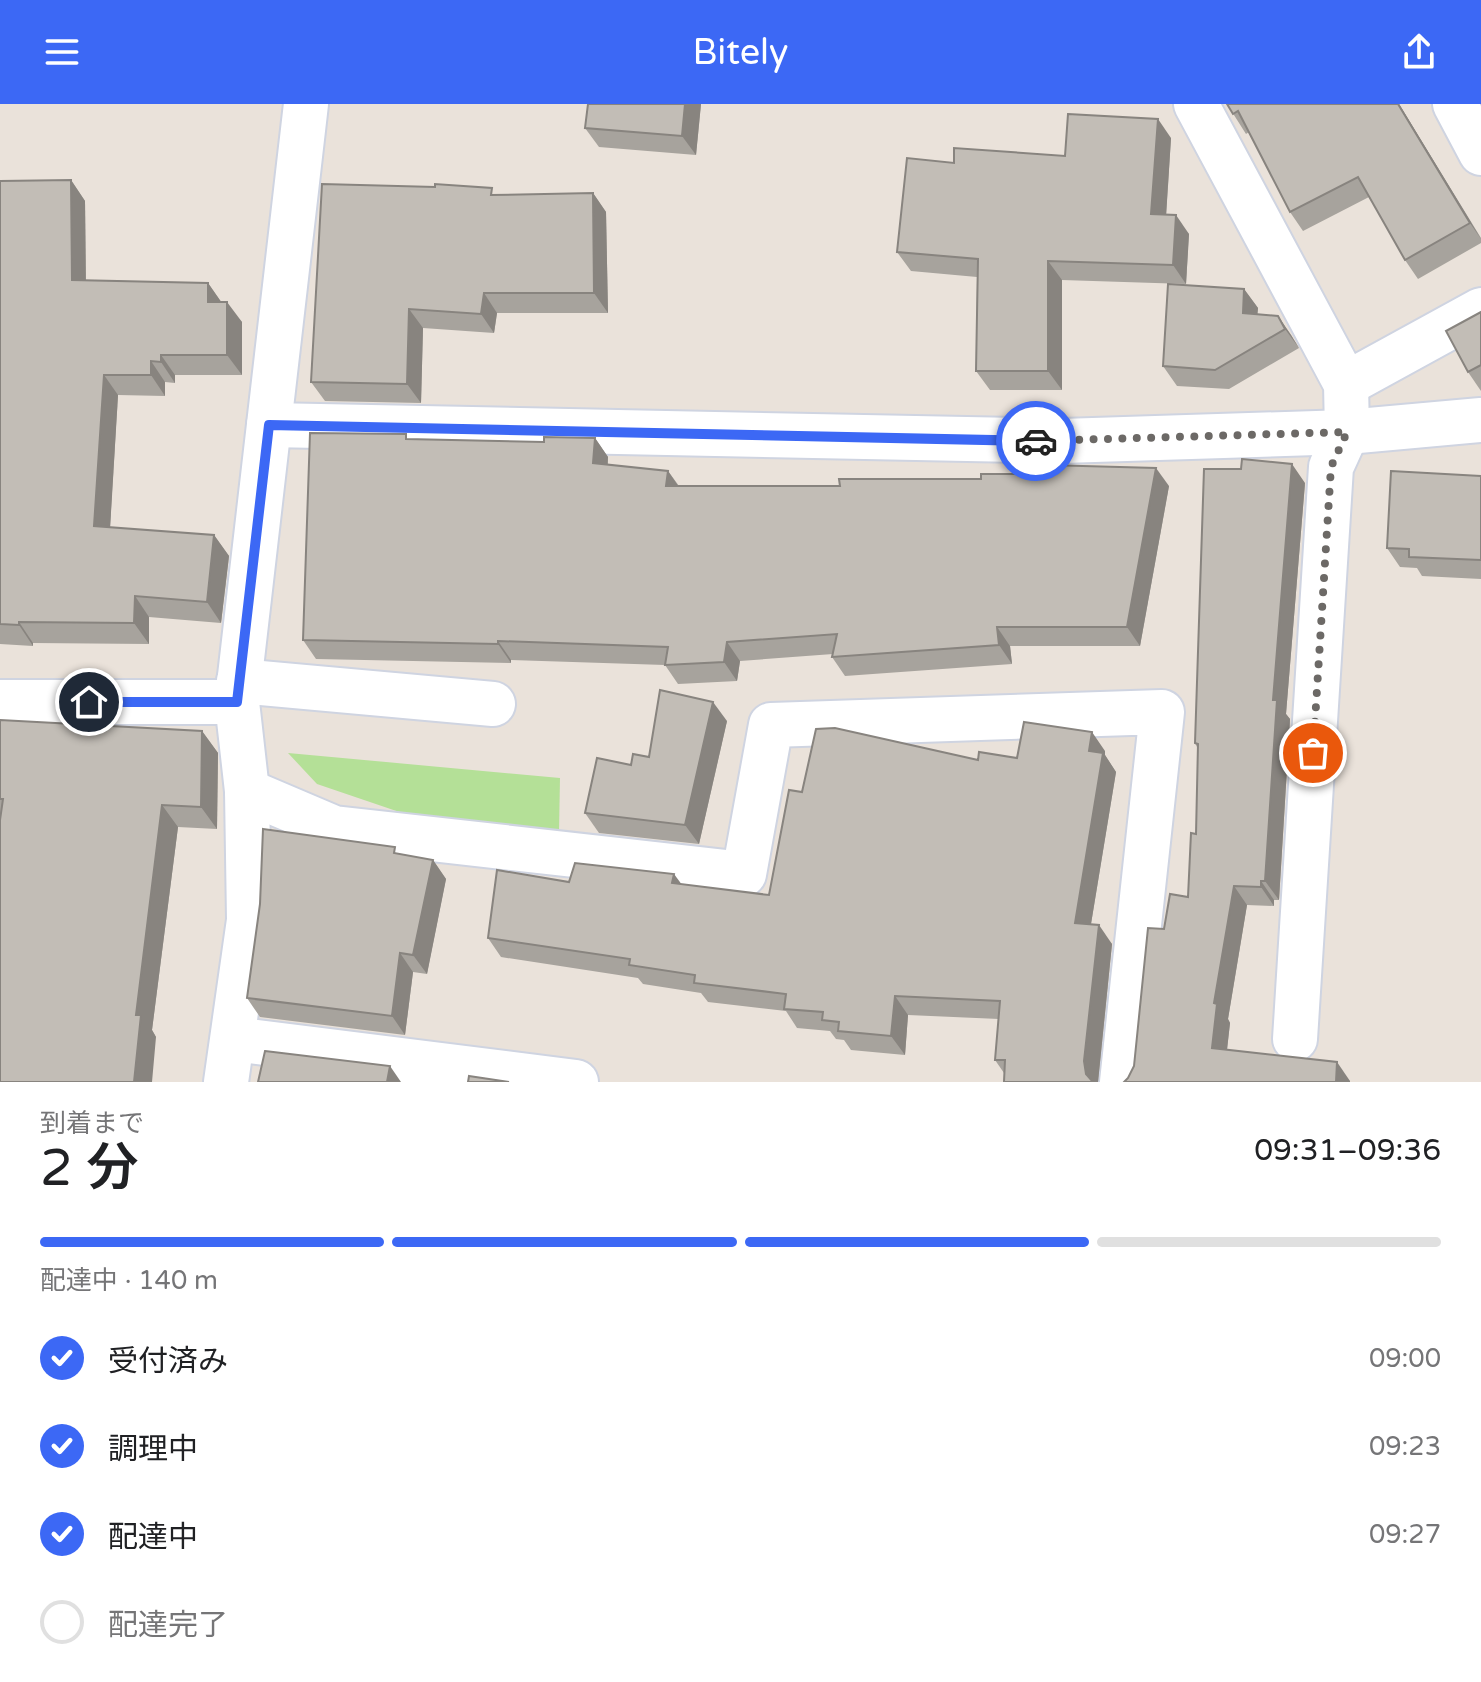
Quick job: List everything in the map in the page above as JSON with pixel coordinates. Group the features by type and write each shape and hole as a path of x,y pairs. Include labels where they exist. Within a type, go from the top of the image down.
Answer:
{"street":[{"path":"226,1082 249,920 247,791 238,691 306,104"},
{"path":"1196,104 1346,384 1347,432 1331,467 1295,1039"},
{"path":"1455,104 1481,153"},
{"path":"1346,384 1481,310"},
{"path":"269,425 1062,441 1347,432 1481,420"},
{"path":"0,702 238,691 493,704"},
{"path":"247,791 334,828 744,874 771,725 1162,712 1122,1082"},
{"path":"233,1039 576,1082"}],"green space":[{"path":"288,753 560,778 559,831 414,817 317,784"}],"building":[{"path":"588,104 685,104 682,136 585,128"},
{"path":"1227,104 1398,104 1470,223 1405,260 1358,177 1290,212 1238,111 1233,114"},
{"path":"1068,114 1158,119 1151,214 1176,215 1173,265 1048,261 1048,371 976,371 978,259 897,252 907,158 954,163 954,148 1065,156"},
{"path":"71,180 72,280 208,283 208,302 227,302 227,355 161,355 161,362 151,361 151,375 104,375 94,526 214,535 207,602 135,596 134,623 0,624 0,181"},
{"path":"322,184 435,187 435,184 492,188 491,195 593,193 594,293 484,293 481,314 409,309 407,384 311,382"},
{"path":"1168,284 1244,289 1243,313 1278,316 1285,329 1215,370 1163,366"},
{"path":"1481,312 1481,365 1468,372 1446,331"},
{"path":"310,433 406,434 406,439 544,442 544,437 595,438 593,463 668,471 666,486 840,486 839,479 981,479 981,474 1046,474 1046,465 1156,468 1127,627 997,627 999,645 832,657 837,634 727,642 724,662 665,665 668,647 498,641 498,644 303,640"},
{"path":"1242,459 1292,464 1273,700 1277,700 1265,881 1261,881 1261,887 1234,886 1214,1003 1217,1004 1212,1048 1337,1062 1336,1082 1124,1082 1134,1066 1148,928 1164,929 1170,894 1188,897 1191,833 1196,834 1198,744 1195,743 1204,469 1241,469"},
{"path":"1391,471 1481,476 1481,560 1409,557 1409,549 1387,548"},
{"path":"660,690 713,702 685,825 585,813 597,758 631,765 633,754 649,757"},
{"path":"0,720 202,731 201,807 162,805 136,1015 141,1015 134,1082 0,1082 0,820 3,799 0,799"},
{"path":"1024,722 1092,732 1089,751 1103,753 1075,923 1099,925 1084,1061 1086,1074 1093,1082 1004,1082 1005,1060 995,1060 1000,1001 895,996 891,1036 838,1031 839,1022 822,1020 823,1012 784,1009 786,994 694,983 695,975 629,965 630,959 488,938 497,870 569,882 575,863 674,874 672,883 769,895 789,790 802,792 816,729 835,728 978,760 979,752 1017,758"},
{"path":"263,829 395,847 394,853 433,860 413,955 400,953 392,1016 247,998 260,904"},
{"path":"265,1051 390,1066 387,1082 258,1082"},
{"path":"469,1076 509,1082 468,1082"}],"way so far":[{"path":"1036,441 1347,432 1331,467 1313,753"}],"route":[{"path":"89,702 237,702 269,425 1036,441"}]}
